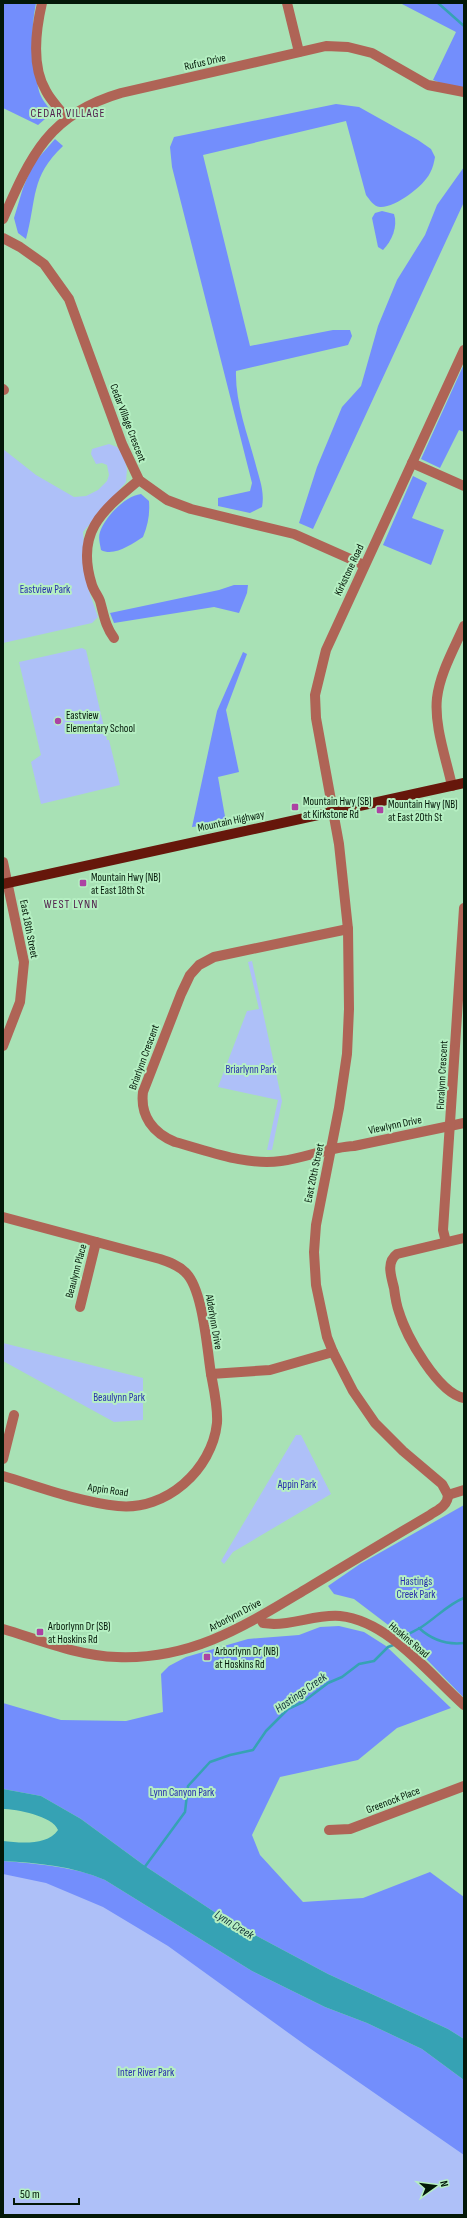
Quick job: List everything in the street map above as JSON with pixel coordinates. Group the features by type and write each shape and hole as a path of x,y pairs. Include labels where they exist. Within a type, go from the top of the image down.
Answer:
{"main road":[{"name":"Mountain Highway","path":"5,884 464,784"}],"street":[{"path":"42,3 37,38 39,67 45,91 66,118"},
{"path":"287,3 299,52"},
{"name":"Rufus Drive","path":"3,219 27,166 41,144 66,118 98,100 121,93 326,46 348,47 366,52 428,85 464,92"},
{"name":"Cedar Village Crescent","path":"3,238 20,247 44,264 69,299 122,444 139,480 167,500 191,509 294,534 364,566"},
{"name":"Kirkstone Road","path":"333,812 319,744 315,695 326,650 464,350"},
{"path":"412,462 464,486"},
{"path":"114,638 104,620 100,600 92,585 86,547 96,520 139,480"},
{"path":"452,786 438,723 437,699 442,678 464,626"},
{"name":"East 20th Street","path":"333,812 339,844 348,929 349,1009 347,1054 332,1149 316,1225 314,1252 320,1311 333,1352 353,1391 375,1423 403,1451 442,1484 448,1495"},
{"name":"East 18th Street","path":"3,862 5,884 24,962 20,1002 3,1046"},
{"name":"Floralynn Crescent","path":"446,1242 443,1230 451,1126 464,908"},
{"name":"Briarlynn Crescent","path":"332,1149 280,1161 248,1161 238,1159 164,1138 149,1123 142,1102 146,1082 181,994 190,975 199,965 214,957 348,929"},
{"name":"Viewlynn Drive","path":"332,1149 354,1146 464,1123"},
{"name":"Alderlynn Drive","path":"3,1217 160,1259 173,1264 185,1272 197,1290 211,1374"},
{"path":"464,1238 404,1251 392,1258 390,1269 399,1312 406,1329 434,1374 451,1392 464,1398"},
{"name":"Beaulynn Place","path":"80,1307 96,1242"},
{"path":"211,1374 270,1370 333,1352"},
{"name":"Appin Road","path":"3,1476 90,1501 118,1506 143,1504 166,1496 187,1482 197,1471 209,1450 217,1422 211,1374"},
{"path":"3,1459 14,1415"},
{"path":"448,1495 464,1490"},
{"name":"Arborlynn Drive","path":"3,1629 90,1654 117,1657 145,1657 182,1651 203,1645 260,1617 442,1507 446,1502 448,1495"},
{"name":"Hoskins Road","path":"260,1617 263,1623 274,1624 340,1616 373,1625 397,1642 464,1706"},
{"name":"Greenock Place","path":"329,1830 350,1829 463,1790"}],"green space":[{"path":"3,3 36,3 32,36 35,70 40,94 52,113 38,125 3,108"},
{"path":"400,3 464,3 464,92 433,80 456,32"},
{"path":"336,104 359,107 418,140 431,149 435,157 433,165 430,173 422,184 401,200 393,204 380,207 370,201 366,195 346,121 203,155 250,346 333,330 350,330 352,336 348,345 236,371 239,405 261,484 263,501 262,507 250,513 218,506 218,498 250,491 252,483 172,167 170,147 174,137"},
{"path":"55,139 63,146 52,157 45,168 36,189 26,239 18,233 14,218 23,188 33,164"},
{"path":"464,167 464,202 313,529 299,523 317,467 342,407 361,386 378,326 397,280 425,235 437,205"},
{"path":"382,211 394,214 395,219 395,228 389,242 383,250 378,247 372,218 375,213"},
{"path":"464,364 464,432 459,430 440,468 421,459"},
{"name":"Eastview Park","path":"109,444 117,447 124,456 127,469 126,482 83,532 88,588 98,617 92,623 3,643 3,449 36,475 74,497 86,496 98,490 107,481 109,475 107,465 102,463 96,464 91,454 92,449"},
{"path":"413,476 427,483 412,518 444,530 431,565 383,545"},
{"path":"141,494 149,501 148,519 143,537 117,551 106,552 101,550 99,534 106,520 122,503"},
{"path":"234,585 248,585 247,593 239,613 214,607 114,623 110,613 219,590"},
{"path":"82,648 86,650 107,740 109,740 120,785 41,804 31,762 41,755 19,662"},
{"path":"243,652 247,654 226,710 239,772 218,777 226,822 192,827 217,711"},
{"name":"Briarlynn Park","path":"252,961 282,1101 272,1150 267,1150 278,1100 218,1087 247,1011 259,1009 248,962"},
{"name":"Beaulynn Park","path":"3,1343 143,1378 143,1420 114,1422 3,1361"},
{"name":"Appin Park","path":"296,1435 301,1435 331,1494 233,1552 224,1564 221,1561"},
{"name":"Hastings Creek Park","path":"464,1505 464,1698 408,1640 354,1599 334,1594 328,1586 360,1564"},
{"name":"Lynn Canyon Park","path":"339,1626 364,1632 386,1646 451,1708 397,1728 358,1760 280,1777 252,1835 260,1855 303,1902 363,1898 430,1872 464,1897 464,2039 448,2029 328,1974 225,1919 145,1866 81,1819 41,1796 3,1789 3,1703 61,1720 126,1721 163,1712 161,1674 169,1666 186,1657 248,1639 299,1635 320,1627"},
{"name":"Inter River Park","path":"3,1861 252,1971 464,2080 464,2215 3,2215"},
{"path":"3,1861 68,1869 93,1875 105,1880 252,1971 325,2007 367,2023 422,2049 464,2080 464,2155 308,2047 168,1946 103,1907 46,1883 3,1874"}],"water":[{"name":"Lynn Creek","path":"3,1789 41,1796 81,1819 145,1866 225,1919 328,1974 448,2029 464,2039 464,2080 422,2049 367,2023 325,2007 252,1971 105,1880 68,1868 3,1861 3,1841 25,1843 40,1841 47,1839 58,1830 55,1825 42,1817 16,1810 3,1809"}],"waterway":[{"path":"438,3 464,26"},
{"name":"Hastings Creek","path":"399,1641 464,1598"},
{"name":"Hastings Creek","path":"419,1628 434,1639 452,1643 464,1643"},
{"name":"Hastings Creek","path":"144,1868 185,1812 188,1786 210,1762 230,1755 253,1750 266,1731 288,1709 303,1702 328,1683 342,1677 359,1664 374,1661 388,1647 396,1644"}],"place":[{"name":"Eastview Elementary School","path":"58,721"},
{"name":"Mountain Hwy (SB) at Kirkstone Rd","path":"295,807"},
{"name":"Mountain Hwy (NB) at East 20th St","path":"380,810"},
{"name":"Mountain Hwy (NB) at East 18th St","path":"83,883"},
{"name":"Arborlynn Dr (SB) at Hoskins Rd","path":"40,1632"},
{"name":"Arborlynn Dr (NB) at Hoskins Rd","path":"207,1657"}],"district":[{"name":"CEDAR VILLAGE","path":"68,113"},
{"name":"WEST LYNN","path":"71,904"}]}
